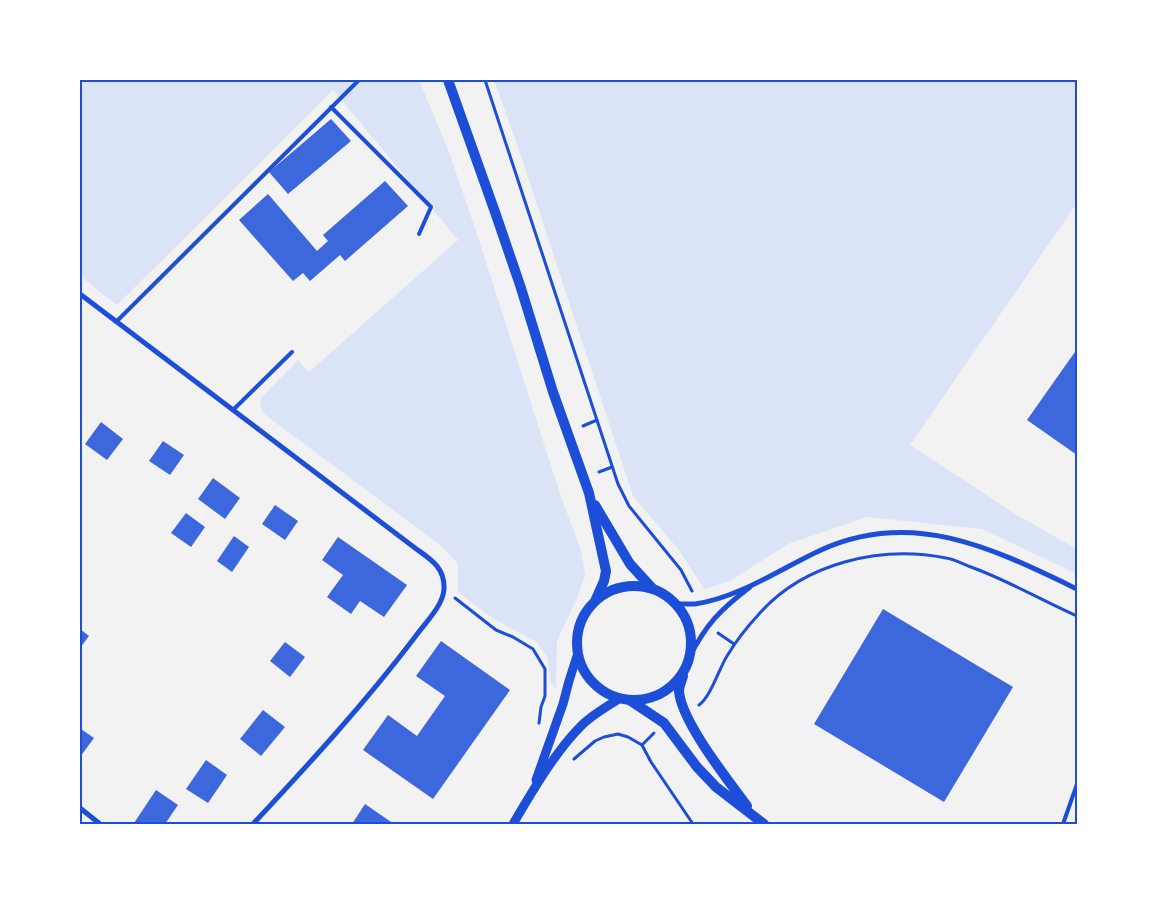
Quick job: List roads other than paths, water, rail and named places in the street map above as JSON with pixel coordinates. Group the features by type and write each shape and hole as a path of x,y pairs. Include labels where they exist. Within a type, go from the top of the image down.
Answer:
{"main road":[{"path":"448,80 495,212 556,401 589,493 606,571 596,599"},
{"path":"589,493 630,564 652,588"},
{"path":"684,670 677,681 656,696 644,700 619,699 600,690 585,675 577,656 576,640 578,625 586,610 596,599 608,591 622,586 637,585 652,588 666,595 676,604 685,616 690,630 689,658 679,690 685,713 708,752 754,815"},
{"path":"631,700 664,723 697,766 716,787 764,824"}],"street":[{"path":"80,294 431,560 443,572 444,590 440,604 388,672 307,767 253,824"},
{"path":"676,604 694,604 710,601 754,584 822,550 874,534 898,533 943,536 974,544 1014,558 1077,589"},
{"path":"689,658 708,624 726,606 754,584"},
{"path":"532,792 564,704 577,656"},
{"path":"513,824 532,792 570,737 582,724 619,699"},
{"path":"80,808 100,824"}],"lane":[{"path":"116,322 359,80"},
{"path":"331,107 431,207 419,234"},
{"path":"233,410 292,352"},
{"path":"1062,824 1077,784"}]}
